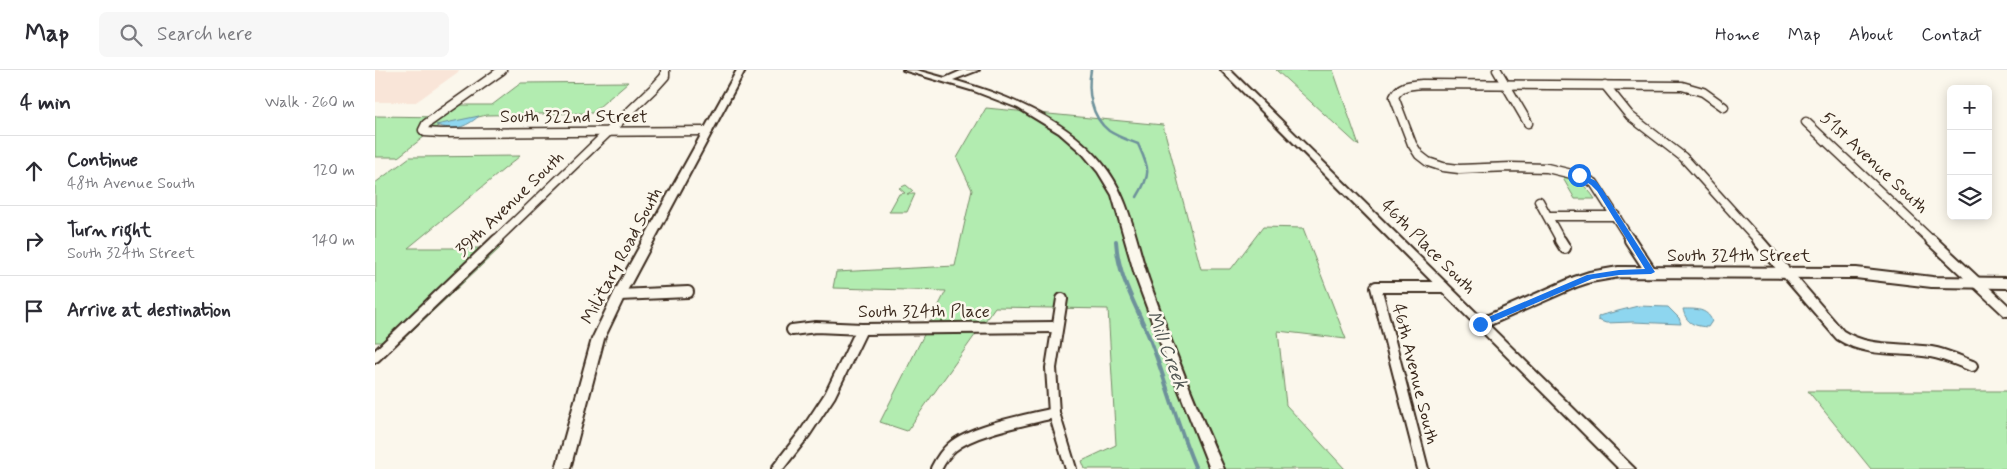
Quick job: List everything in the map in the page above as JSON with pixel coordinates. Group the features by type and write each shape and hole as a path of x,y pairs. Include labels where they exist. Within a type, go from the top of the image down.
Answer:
{"main road":[{"name":"Military Road South","path":"563,469 598,339 619,295 741,70"},
{"path":"907,70 981,90 1025,108 1056,126 1081,147 1111,183 1117,196 1137,264 1185,396 1217,469"},
{"path":"946,80 975,70"},
{"name":"46th Place South","path":"1225,70 1628,469"}],"street":[{"name":"South 322nd Street","path":"502,70 423,127 425,132 708,131"},
{"path":"1497,70 1528,123"},
{"name":"39th Avenue South","path":"375,357 657,86 666,72"},
{"path":"1651,272 1594,183 1575,173 1542,168 1448,168 1429,162 1417,154 1394,98 1399,89 1421,84 1682,86 1703,92 1724,107"},
{"path":"1605,85 1630,116 1683,157 1848,342 1883,350 1931,352 1972,366"},
{"name":"51st Avenue South","path":"1806,122 2007,311"},
{"path":"1539,201 1565,248"},
{"path":"1548,216 1616,216"},
{"name":"South 324th Street","path":"1480,324 1590,277 1619,272 1856,273 1932,282 2007,283"},
{"name":"46th Avenue South","path":"1423,469 1376,287 1443,287"},
{"path":"619,295 688,292"},
{"path":"1062,298 1056,326 1051,368 1054,413 1071,469"},
{"name":"South 324th Place","path":"792,330 816,327 862,329 1056,326"},
{"path":"777,469 805,433 830,395 862,329"},
{"path":"936,469 944,455 954,445 968,437 1054,413"}],"shaded area":[{"path":"375,70 461,70 416,102 375,102"}],"green space":[{"path":"1276,70 1333,70 1359,146"},
{"path":"628,82 592,113 487,115 438,126 398,157 375,157 375,116 444,117 461,105 492,105 521,83"},
{"path":"986,108 1163,125 1201,269 1231,269 1263,227 1303,228 1346,339 1278,331 1286,405 1345,469 1085,469 1082,461 1116,445 1108,309 995,307 907,431 880,422 946,291 833,288 836,272 955,266 972,190 957,158"},
{"path":"520,156 408,248 500,248 400,342 375,342 375,183 410,157"},
{"path":"1561,175 1581,183 1595,199 1575,199"},
{"path":"906,185 913,191 907,194 915,194 907,212 889,212 899,194 905,193 899,188"},
{"path":"1808,391 2007,391 2007,469 1871,469"}],"water":[{"path":"479,116 464,126 448,128 436,125"},
{"path":"1638,306 1668,307 1679,318 1681,324 1606,323 1598,320 1598,317 1602,315"},
{"path":"1683,309 1704,311 1712,321 1708,327 1695,325 1686,318"}],"waterway":[{"name":"Mill Creek","path":"1091,70 1090,95 1098,119 1109,131 1138,144 1145,159 1147,176 1137,197"},
{"name":"Mill Creek","path":"1116,241 1120,268 1151,342 1196,469"}],"route":[{"path":"1480,324 1590,277 1619,272 1651,272 1600,190 1594,183 1579,175"}]}
